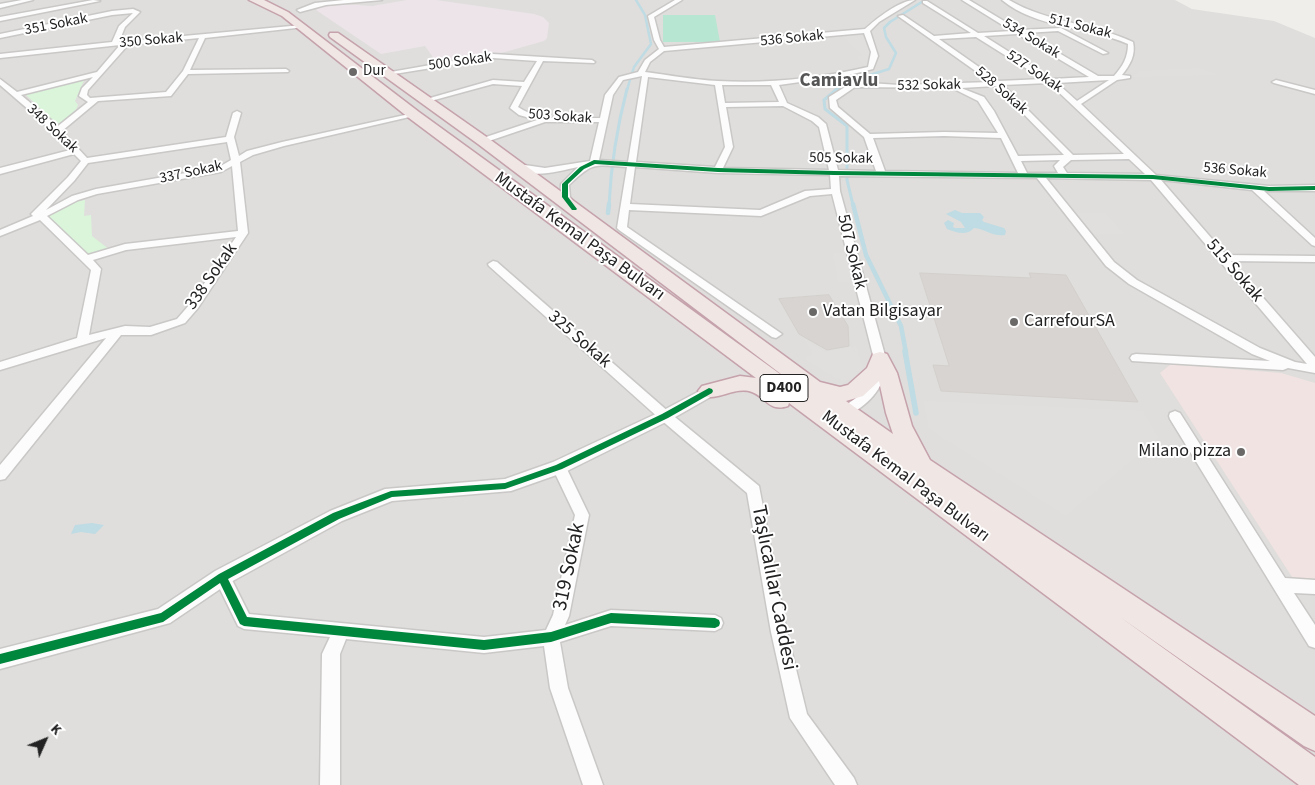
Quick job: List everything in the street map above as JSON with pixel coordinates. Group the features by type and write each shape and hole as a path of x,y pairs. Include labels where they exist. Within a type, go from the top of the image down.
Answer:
{"highway":[{"name":"Mustafa Kemal Paşa Bulvarı","path":"254,0 301,18 388,73 420,107 483,141 806,382 837,416 950,511 1315,777"},
{"name":"Mustafa Kemal Paşa Bulvarı","path":"278,0 420,107 621,268 837,416 924,468 1315,735"},
{"path":"621,268 727,356 731,365 709,391"},
{"path":"806,382 835,395 848,393 858,390 871,378 880,361 887,369 896,411 904,435 924,468"},
{"path":"709,391 740,384 759,386 843,447 950,511"}],"street":[{"path":"0,6 30,0"},
{"path":"323,0 331,1"},
{"path":"362,0 371,1"},
{"path":"301,18 313,3 379,0"},
{"path":"679,0 651,16 657,40 662,49 647,61 643,75 622,228 776,334"},
{"path":"838,84 832,82 832,79 870,68 874,61 875,49 868,39 867,32 877,21 912,0"},
{"name":"534 Sokak","path":"965,0 1097,79"},
{"name":"511 Sokak","path":"1005,0 1033,15 1118,36 1131,43 1132,51 1122,72 1103,88 1076,104"},
{"path":"0,19 97,1 112,13"},
{"path":"663,2 671,4"},
{"name":"527 Sokak","path":"925,2 1051,81 1153,177"},
{"name":"351 Sokak","path":"0,36 112,13 137,12 122,26 115,44"},
{"name":"528 Sokak","path":"900,16 997,83 1070,157"},
{"name":"350 Sokak","path":"0,56 6,52 203,36 301,18"},
{"path":"932,38 1059,29 1105,53"},
{"name":"536 Sokak","path":"662,49 867,32"},
{"path":"126,43 100,72 83,96 88,100 168,94 186,72 203,36"},
{"name":"500 Sokak","path":"388,73 493,56 592,62"},
{"name":"503 Sokak","path":"541,59 514,108 519,114 547,119 604,120"},
{"path":"186,72 286,71"},
{"path":"14,95 100,72"},
{"path":"784,104 779,97 774,83 850,73"},
{"name":"532 Sokak","path":"604,120 609,95 621,78 643,75 718,83 855,84 899,87 1128,77"},
{"name":"348 Sokak","path":"0,81 57,131 85,161 71,179 27,222"},
{"name":"337 Sokak","path":"1,231 27,222 75,198 96,192 221,169 250,153 420,107 494,82 526,84"},
{"path":"1276,82 1315,92"},
{"path":"718,83 729,147 718,170"},
{"path":"855,84 832,99 834,108 868,136 881,174"},
{"path":"951,86 981,99 990,111 1024,175"},
{"path":"57,131 94,100"},
{"path":"722,105 784,104"},
{"name":"507 Sokak","path":"784,104 815,119 824,126 836,191 880,361 878,381 870,395 837,416"},
{"path":"85,161 231,139 237,113"},
{"path":"483,141 547,119"},
{"path":"574,209 565,197 564,184 582,168 594,162 604,120"},
{"path":"868,136 944,134 1003,136"},
{"name":"338 Sokak","path":"0,366 82,340 125,330 151,331 181,321 194,306 243,233 236,162 231,139"},
{"path":"0,171 76,151"},
{"path":"1014,159 1131,156"},
{"path":"1064,176 1058,166 1070,157"},
{"name":"505 Sokak","path":"517,166 531,171 549,172 594,162 718,170 1153,177"},
{"path":"1039,175 1110,264 1126,276 1212,328 1256,351 1293,366"},
{"name":"536 Sokak","path":"1153,177 1254,187 1315,188"},
{"name":"515 Sokak","path":"1153,177 1315,365"},
{"path":"1254,187 1315,243"},
{"path":"626,207 762,213 808,193 836,191"},
{"path":"41,215 96,270 82,340"},
{"path":"86,259 125,247 243,233"},
{"path":"1223,258 1315,259"},
{"name":"325 Sokak","path":"493,264 665,416"},
{"path":"0,475 117,332"},
{"path":"1136,358 1293,366 1315,369"},
{"path":"0,660 163,617 222,577 336,516 391,494 505,486 559,466 665,416 709,391"},
{"name":"Taşlıcalılar Caddesi","path":"665,416 754,490 779,632 799,718 847,785"},
{"path":"1175,416 1315,640"},
{"name":"319 Sokak","path":"551,637 561,616 582,515 559,466"},
{"path":"222,577 244,621 484,645 551,637 611,618 715,624"},
{"path":"1282,585 1315,587"},
{"path":"330,785 331,654 341,631"},
{"path":"551,637 559,688 593,785"}],"shaded area":[{"path":"0,0 1175,0 1192,9 1274,21 1315,38 1315,785 0,785"},
{"path":"407,0 436,0 534,14 543,17 549,23 547,38 544,41 505,52 437,63 425,46 381,54 316,10 326,3 372,6"},
{"path":"853,35 862,37 871,46 872,54 869,65 865,67 856,57 863,56 841,36"},
{"path":"1199,68 1220,75 1132,77 1139,71"},
{"path":"1069,213 1106,213 1125,234 1086,234"},
{"path":"832,253 851,253 858,282 839,282"},
{"path":"804,339 825,352 856,346 864,372 855,379 841,381 804,359 812,353"},
{"path":"1171,364 1281,373 1315,383 1315,581 1294,580 1160,373"},
{"path":"923,401 1143,411 1159,438 1066,516 929,429"}],"green space":[{"path":"663,15 715,15 720,42 663,42"},
{"path":"85,78 75,101 78,105 74,112 67,119 57,124 25,94"},
{"path":"85,200 84,216 91,215 92,236 110,250 87,257 49,217 60,207"}],"water":[{"path":"955,210 962,213 980,213 984,217 982,220 984,222 1004,228 1006,231 1005,235 996,235 974,228 965,233 958,233 947,229 944,223 948,220 954,223 953,227 955,228 965,228 961,222 946,214"},
{"path":"92,523 104,525 95,534 81,532 71,534 75,525"}],"building":[{"name":"CarrefourSA","path":"920,273 1031,278 1029,273 1066,275 1138,402 941,391 933,365 949,366"},
{"name":"Vatan Bilgisayar","path":"829,295 848,326 849,346 827,350 799,334 779,299"}],"waterway":[{"path":"627,90 634,67 651,44 645,15 636,0"},
{"path":"835,90 854,80 889,69 896,53 886,37 884,28 890,22 925,0"},
{"path":"609,205 615,146 627,89"},
{"path":"837,89 824,100 825,109 847,126 847,180 853,205"},
{"path":"608,213 609,204"},
{"path":"853,204 866,255 901,326 906,353"},
{"path":"905,351 916,413"}],"cycle path":[{"path":"574,209 565,197 565,184 582,168 594,162 718,170 1153,177 1269,189 1315,188"},
{"path":"0,659 163,617 222,577 336,516 391,494 505,486 559,467 665,416 709,391"},
{"path":"222,577 244,621 484,645 551,637 611,618 715,623"}],"place":[{"name":"Dur","path":"353,72"},
{"name":"Vatan Bilgisayar","path":"813,312"},
{"name":"CarrefourSA","path":"1014,322"},
{"name":"Milano pizza","path":"1241,452"}],"district":[{"name":"Camiavlu","path":"839,82"}]}
